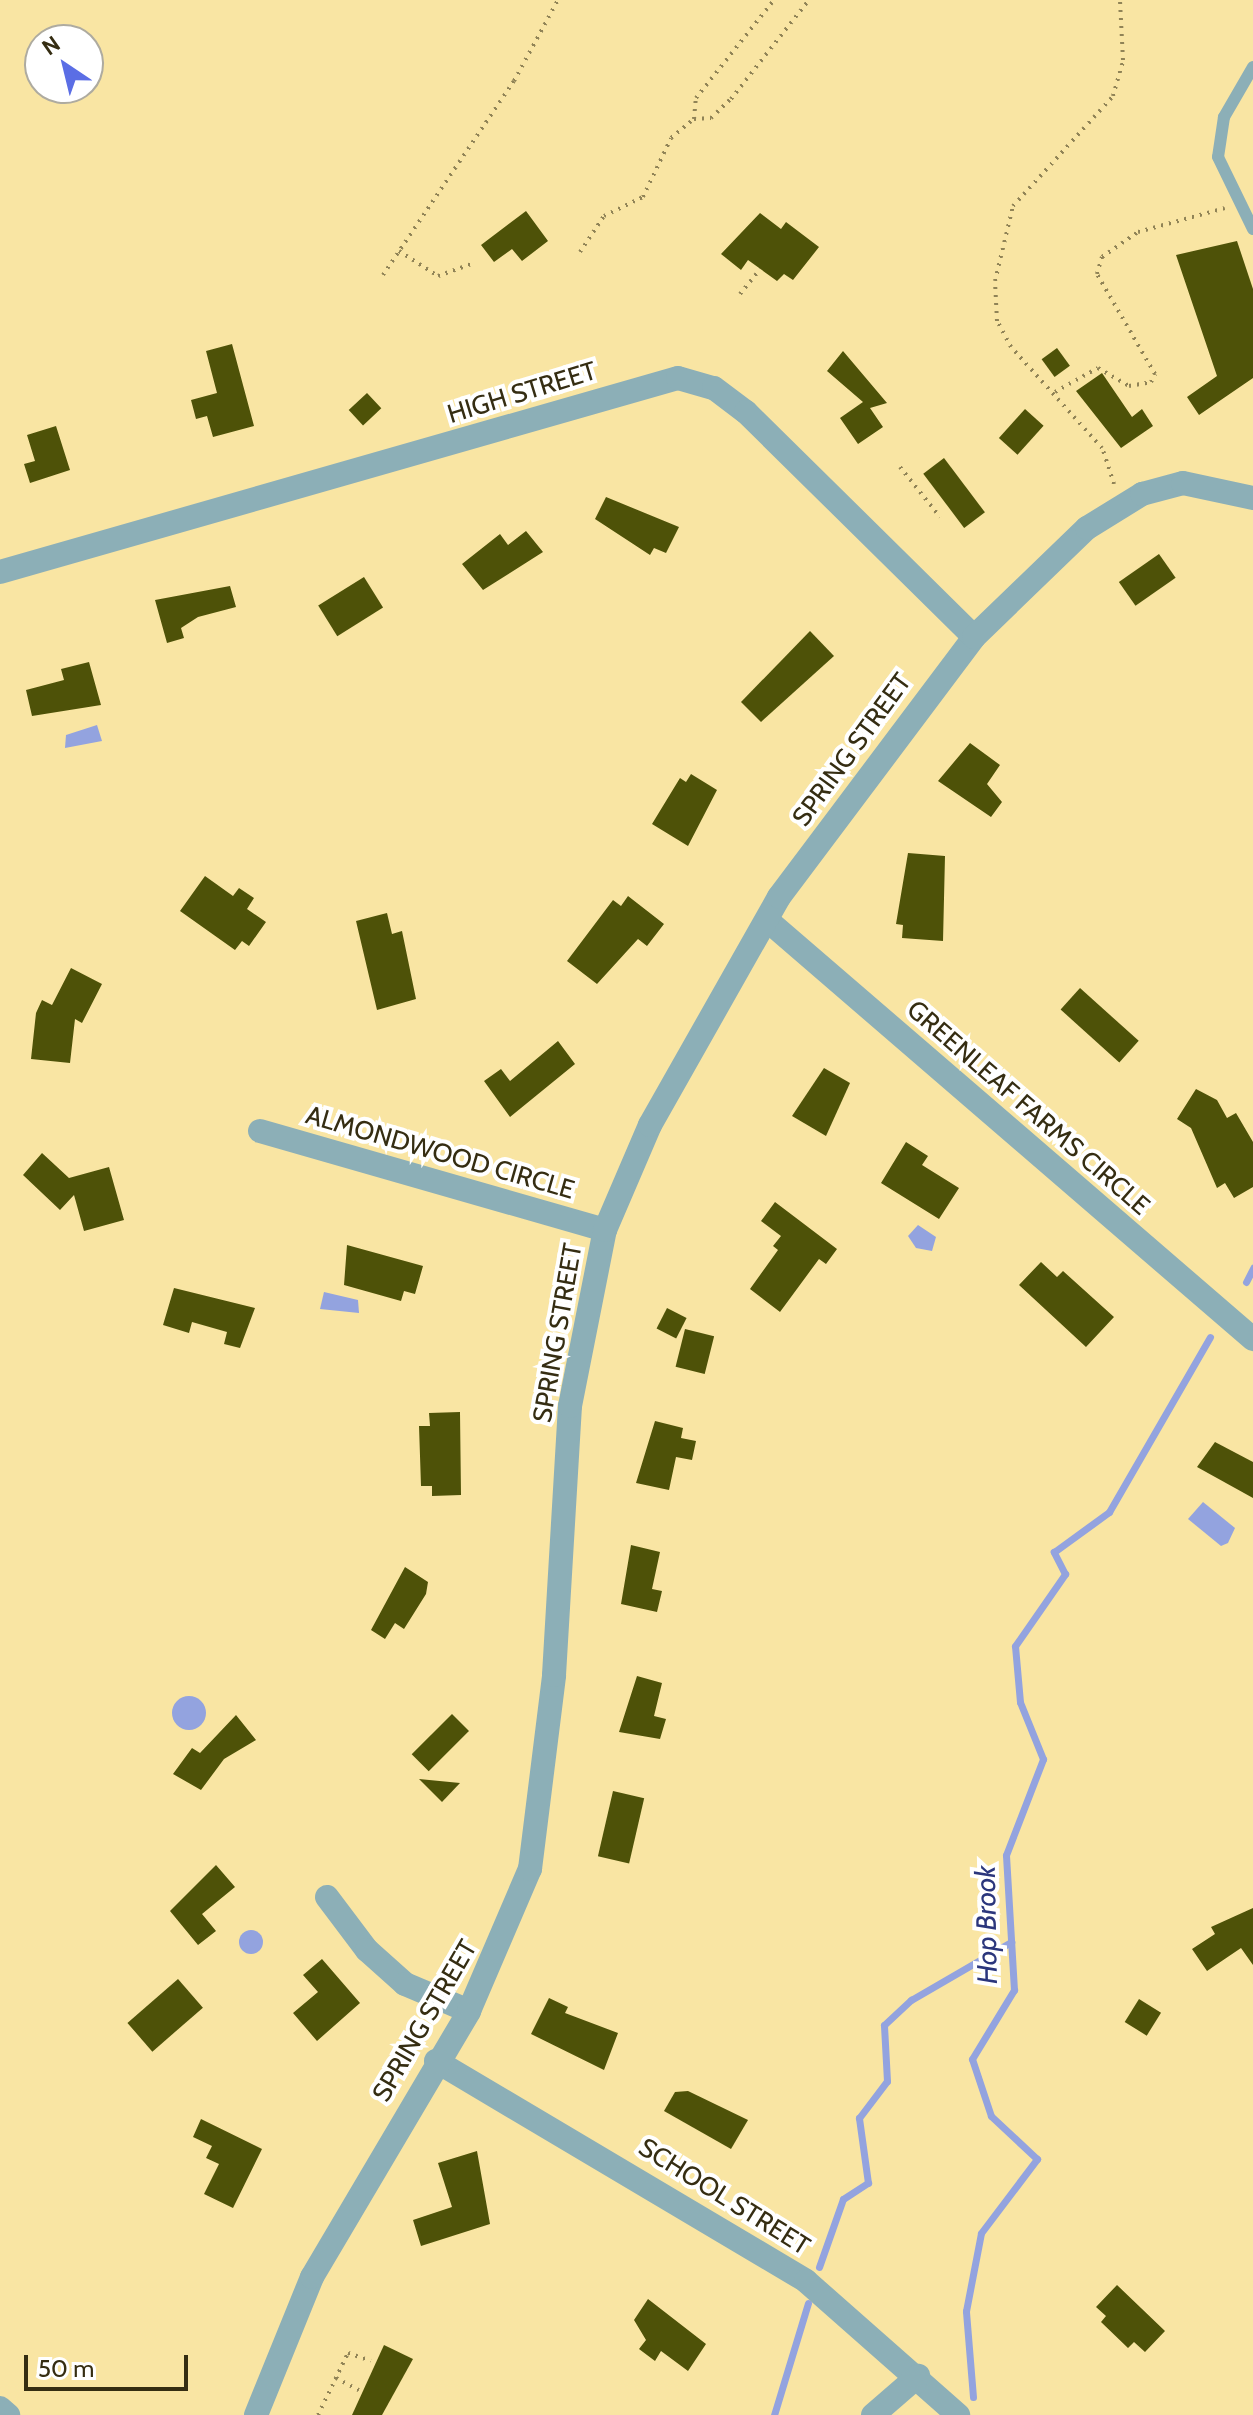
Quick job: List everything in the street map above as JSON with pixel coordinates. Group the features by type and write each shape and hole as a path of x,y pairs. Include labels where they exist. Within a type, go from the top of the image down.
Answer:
{"street":[{"name":"HIGH STREET","path":"0,572 678,378 714,388 746,412 974,637"},
{"name":"SPRING STREET","path":"256,2415 312,2277 436,2061 469,2011 512,1920 540,1811 570,1406 605,1230 650,1125 767,920 974,637 1087,528 1122,505 1183,483 1253,498"},
{"name":"GREENLEAF FARMS CIRCLE","path":"767,920 1253,1339"},
{"name":"ALMONDWOOD CIRCLE","path":"260,1131 605,1230"},
{"path":"327,1897 367,1950 405,1984 469,2011"},
{"name":"SCHOOL STREET","path":"436,2061 741,2238 806,2281 918,2376 958,2415"},
{"path":"873,2415 918,2376"},
{"path":"0,2408 8,2415"}],"lane":[{"path":"1253,67 1224,117 1218,157 1253,229"}],"path":[{"path":"383,275 514,81 558,0"},
{"path":"694,119 696,98 774,0"},
{"path":"580,252 604,216 643,197 671,138 694,119 711,118 731,99 809,0"},
{"path":"1120,0 1123,60 1113,96 1013,206 999,244 997,321 1102,448 1122,505"},
{"path":"1055,392 1098,368 1141,389 1155,374 1097,274 1110,246 1239,204"},
{"path":"399,251 438,276 471,264"},
{"path":"740,294 760,269"},
{"path":"900,467 940,517"},
{"path":"318,2415 348,2353 371,2361"},
{"path":"336,2378 359,2390"}],"water":[{"path":"97,725 102,741 65,748 66,735"},
{"path":"918,1225 936,1237 932,1251 916,1248 908,1236"},
{"path":"324,1292 358,1300 359,1313 320,1309"},
{"path":"1203,1502 1235,1528 1228,1543 1221,1546 1188,1519"},
{"path":"189,1696 201,1701 206,1713 201,1725 189,1730 177,1725 172,1713 177,1701"},
{"path":"251,1930 260,1933 263,1942 260,1951 251,1954 242,1951 239,1942 242,1933"}],"building":[{"path":"526,211 548,241 522,261 512,249 494,262 481,245"},
{"path":"760,213 781,229 786,222 819,247 793,280 784,274 777,281 748,260 741,270 721,254"},
{"path":"1237,241 1253,289 1253,378 1199,415 1187,397 1217,376 1176,255"},
{"path":"232,344 254,426 213,437 207,416 196,419 191,400 217,393 206,351"},
{"path":"1057,348 1070,366 1055,377 1042,359"},
{"path":"843,351 887,403 870,408 883,427 858,444 840,418 863,402 827,371"},
{"path":"1102,373 1132,417 1142,409 1153,426 1121,448 1076,391"},
{"path":"367,393 381,408 363,425 349,410"},
{"path":"1025,409 1044,426 1017,455 999,438"},
{"path":"56,426 70,470 30,483 24,464 35,461 27,435"},
{"path":"944,458 985,512 964,528 923,474"},
{"path":"606,497 679,527 666,553 654,548 650,555 595,519"},
{"path":"526,531 543,552 483,590 462,564 500,534 508,545"},
{"path":"1159,554 1176,578 1135,606 1119,582"},
{"path":"364,577 383,608 337,636 318,606"},
{"path":"230,586 236,607 198,617 181,628 184,638 167,643 155,600"},
{"path":"810,631 834,656 761,722 741,702"},
{"path":"89,662 101,705 32,716 26,690 64,680 61,669"},
{"path":"970,743 1000,765 987,784 1002,802 991,817 938,781"},
{"path":"691,774 717,790 688,846 652,824 680,778 686,782"},
{"path":"908,853 945,856 943,941 902,938 903,925 896,924"},
{"path":"205,876 233,896 239,888 254,898 247,909 266,922 249,946 242,941 235,950 180,911"},
{"path":"628,896 664,924 647,946 638,939 597,984 567,961 613,900 621,906"},
{"path":"387,913 392,934 402,931 416,999 377,1010 356,921"},
{"path":"71,968 102,984 82,1023 75,1019 70,1063 31,1059 36,1013 42,1000 52,1005"},
{"path":"1080,988 1139,1041 1119,1062 1061,1010"},
{"path":"558,1041 575,1064 510,1117 484,1081 501,1069 510,1081"},
{"path":"824,1068 850,1083 826,1136 792,1116"},
{"path":"1196,1089 1217,1100 1227,1118 1236,1113 1253,1142 1253,1187 1234,1198 1225,1183 1217,1188 1191,1128 1177,1119"},
{"path":"906,1142 928,1156 922,1165 959,1188 939,1219 881,1183"},
{"path":"42,1153 69,1178 109,1167 124,1220 84,1231 74,1195 60,1210 23,1175"},
{"path":"775,1202 837,1249 826,1264 819,1259 780,1312 750,1289 778,1250 773,1246 781,1236 761,1221"},
{"path":"347,1245 423,1266 415,1294 404,1291 401,1301 344,1285"},
{"path":"1041,1262 1057,1277 1063,1271 1114,1317 1086,1347 1019,1285"},
{"path":"174,1288 255,1308 240,1348 224,1344 227,1332 192,1322 189,1333 163,1325"},
{"path":"667,1308 687,1318 676,1338 657,1328"},
{"path":"685,1329 714,1336 705,1374 676,1367"},
{"path":"460,1412 461,1495 432,1496 432,1486 421,1486 419,1426 430,1426 429,1413"},
{"path":"655,1421 683,1428 681,1438 696,1441 692,1460 676,1457 669,1490 636,1483"},
{"path":"1215,1442 1253,1462 1253,1498 1197,1467"},
{"path":"631,1545 660,1552 652,1589 662,1591 657,1612 621,1604"},
{"path":"405,1567 428,1582 426,1594 404,1629 395,1623 385,1639 371,1630"},
{"path":"637,1676 662,1683 654,1716 666,1719 660,1739 619,1732"},
{"path":"452,1714 469,1731 429,1771 412,1754"},
{"path":"236,1715 256,1740 224,1759 201,1790 173,1774 192,1748 200,1753"},
{"path":"419,1779 460,1783 442,1802"},
{"path":"613,1791 644,1798 629,1863 598,1856"},
{"path":"216,1865 235,1887 202,1914 216,1931 198,1945 170,1911"},
{"path":"1253,1908 1253,1965 1241,1948 1207,1971 1192,1949 1215,1934 1211,1927"},
{"path":"322,1959 360,2003 317,2041 293,2013 318,1992 303,1975"},
{"path":"178,1979 203,2008 152,2052 127,2023"},
{"path":"549,1998 568,2007 565,2013 618,2033 604,2070 531,2034"},
{"path":"1139,1999 1161,2013 1147,2036 1125,2022"},
{"path":"688,2091 748,2120 731,2149 664,2111 675,2092"},
{"path":"201,2119 262,2149 233,2208 204,2194 219,2164 206,2158 212,2146 193,2137"},
{"path":"477,2151 490,2224 421,2246 413,2220 452,2207 438,2163"},
{"path":"1117,2285 1165,2331 1145,2352 1134,2342 1128,2348 1101,2322 1106,2316 1096,2307"},
{"path":"648,2299 706,2344 688,2371 661,2351 655,2361 639,2349 646,2340 634,2320"},
{"path":"384,2345 413,2359 382,2415 352,2415"}],"waterway":[{"name":"Hop Brook","path":"1246,1282 1253,1268"},
{"name":"Hop Brook","path":"973,2397 966,2311 981,2233 1037,2159 991,2116 972,2059 1014,1990 1006,1855 1043,1759 1020,1702 1015,1646 1065,1574 1054,1552 1109,1512 1210,1337"},
{"path":"819,2267 843,2199 868,2183 859,2118 887,2081 884,2025 911,2000 1011,1942"},
{"path":"774,2415 808,2303"}]}
